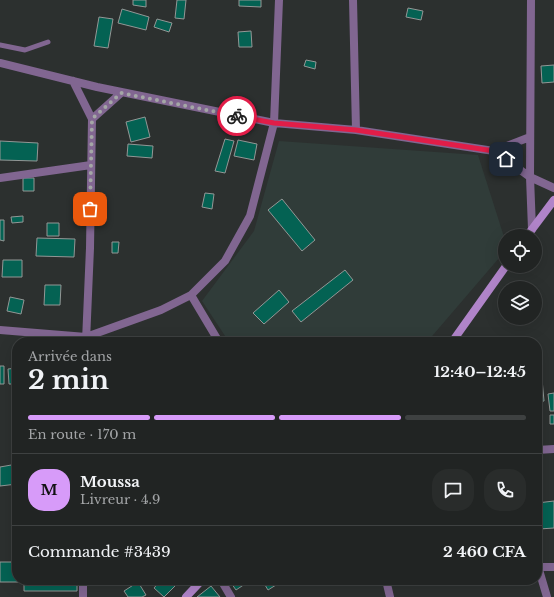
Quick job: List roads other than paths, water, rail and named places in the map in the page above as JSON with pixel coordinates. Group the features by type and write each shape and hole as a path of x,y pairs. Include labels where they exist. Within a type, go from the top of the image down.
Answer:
{"main road":[{"path":"532,229 554,200"},
{"path":"459,337 501,273"},
{"path":"186,597 197,585"}],"street":[{"path":"94,337 161,310 191,296 225,261 250,216 274,123 279,0"},
{"path":"353,0 356,130"},
{"path":"531,0 530,177 532,229"},
{"path":"0,63 121,93 274,123 356,130 494,151 530,177 554,188"},
{"path":"73,82 92,119 90,248 86,337"},
{"path":"92,119 121,93"},
{"path":"494,151 530,137"},
{"path":"0,178 91,165"},
{"path":"191,296 216,337"},
{"path":"0,330 60,337"},
{"path":"542,450 554,449"},
{"path":"542,566 554,567"},
{"path":"542,581 547,597"},
{"path":"83,585 83,597"},
{"path":"224,585 231,597"},
{"path":"387,585 390,597"}],"lane":[{"path":"0,45 25,50 48,42"}]}
